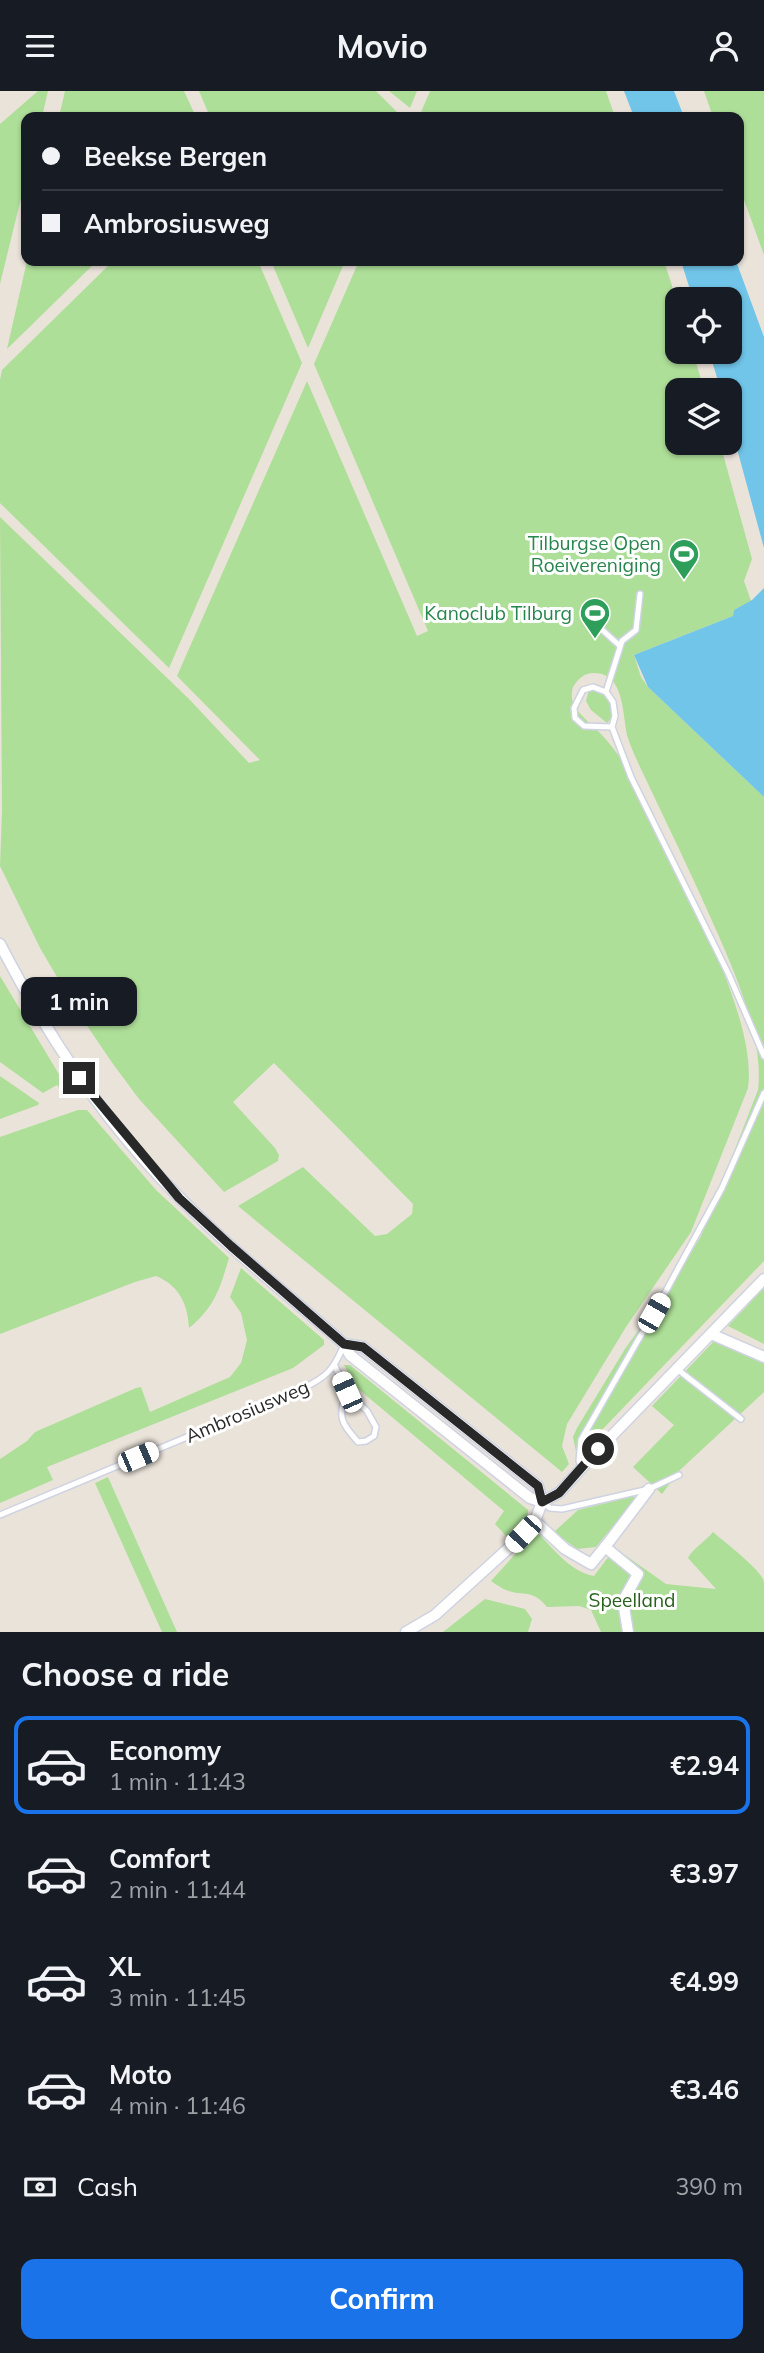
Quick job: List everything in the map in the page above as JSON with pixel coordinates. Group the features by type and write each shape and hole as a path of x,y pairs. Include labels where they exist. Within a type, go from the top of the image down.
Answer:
{"street":[{"path":"0,944 79,1078 179,1198 344,1344 363,1347 538,1486 542,1502 535,1521 435,1615 406,1632"},
{"path":"542,1502 559,1493 764,1279"},
{"path":"711,1334 764,1357"},
{"path":"535,1521 565,1549 590,1564 649,1489"},
{"path":"605,1547 638,1574 623,1601 628,1632"}],"lane":[{"path":"606,692 622,641 636,630 640,594"},
{"path":"588,617 620,646"},
{"path":"612,727 584,726 575,718 574,708 583,690 593,687 606,692 613,702 615,716 612,727 631,777 744,1006 764,1056"},
{"path":"582,1467 579,1461 581,1440 693,1243 722,1188 764,1093"},
{"path":"344,1344 335,1366 347,1392 367,1411 376,1427 374,1436 366,1441 358,1442 342,1422 342,1406 347,1392"},
{"name":"Ambrosiusweg","path":"0,1515 302,1389 324,1378 335,1366"},
{"path":"677,1369 741,1419"},
{"path":"542,1502 562,1509 649,1489 680,1475"}],"green space":[{"path":"38,91 48,91 43,112 21,112 21,198 0,284 0,124"},
{"path":"65,91 184,91 194,112 60,112"},
{"path":"199,91 376,91 397,112 208,112"},
{"path":"389,91 417,91 410,108"},
{"path":"430,91 606,91 613,112 421,112"},
{"path":"704,91 764,91 764,255 744,200 744,112 711,112"},
{"path":"26,266 92,266 7,349"},
{"path":"108,266 260,266 302,363 169,668 0,503 2,370"},
{"path":"273,266 343,266 308,348"},
{"path":"357,266 666,266 672,287 665,287 665,364 696,364 701,378 665,378 665,455 723,455 752,559 744,581 751,601 734,610 733,616 634,655 641,677 648,687 764,797 764,1261 577,1456 573,1437 577,1428 625,1349 679,1273 701,1236 758,1090 759,1071 753,1030 740,989 708,911 632,749 617,688 612,680 604,675 587,674 573,687 573,701 633,776 707,934 734,1000 743,1032 748,1062 748,1088 691,1232 626,1327 567,1424 562,1446 569,1464 562,1472 238,1206 303,1167 375,1236 387,1234 412,1214 413,1204 274,1063 233,1102 275,1148 279,1155 278,1161 224,1192 139,1099 113,1064 77,1011 40,948 0,866 0,517 189,699 249,763 260,760 177,676 307,381 417,636 428,631 314,364"},
{"path":"605,689 613,706 607,723 591,710 586,701 589,690"},
{"path":"0,976 63,1081 61,1090 57,1085 43,1093 0,1062"},
{"path":"0,1076 39,1103 38,1105 0,1119"},
{"path":"78,1110 87,1110 156,1190 229,1258 211,1305 189,1328 187,1311 181,1297 171,1285 156,1276 0,1334 0,1137"},
{"path":"241,1268 324,1340 324,1345 293,1368 47,1467 53,1480 0,1503 0,1459 27,1441 35,1432 136,1388 141,1387 150,1412 230,1377 241,1363 247,1340 241,1313 230,1297"},
{"path":"764,1288 764,1344 728,1326"},
{"path":"717,1338 764,1362 764,1392 680,1470 662,1494 633,1467 674,1425 652,1406"},
{"path":"344,1365 350,1365 528,1510 528,1516 507,1537 495,1524 504,1511 356,1387"},
{"path":"108,1477 177,1632 162,1632 95,1483"},
{"path":"634,1496 636,1498 596,1547 577,1549 554,1532 578,1510"},
{"name":"Speelland","path":"536,1531 562,1558 585,1574 594,1576 615,1548 666,1584 716,1589 688,1558 713,1532 762,1577 764,1632 601,1632 591,1610 579,1606 547,1607 536,1597 511,1592 491,1581"},
{"path":"485,1599 525,1609 532,1619 528,1632 443,1632"}],"water":[{"path":"624,91 674,91 682,112 632,112"},
{"path":"683,266 738,266 764,337 764,548 739,455 742,455 742,378 717,378 713,364 742,364 742,287 689,287"},
{"path":"764,588 764,797 648,687 634,655 733,616 734,610 752,600"}],"place":[{"name":"Tilburgse Open Roeivereniging","path":"684,581"},
{"name":"Kanoclub Tilburg","path":"595,640"}],"route":[{"path":"79,1078 179,1198 231,1246 344,1344 363,1347 538,1486 542,1502 559,1493 598,1449"}]}
